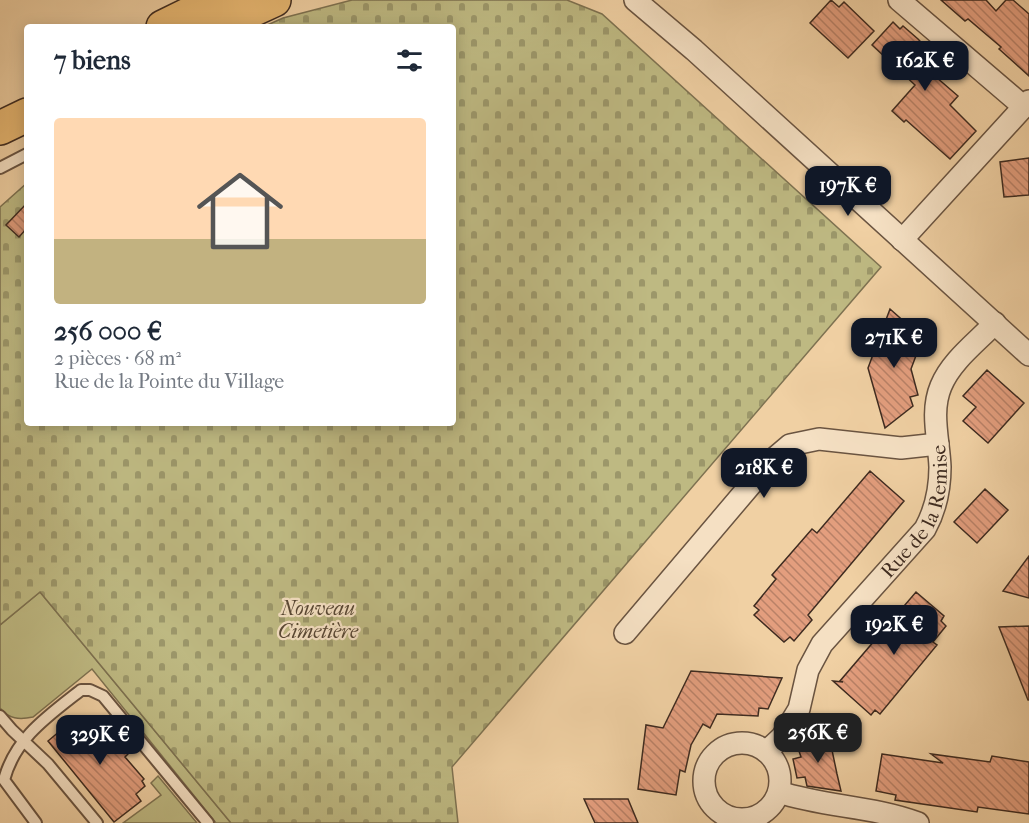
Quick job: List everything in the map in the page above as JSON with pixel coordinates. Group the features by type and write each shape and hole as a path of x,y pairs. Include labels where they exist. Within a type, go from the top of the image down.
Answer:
{"main road":[{"path":"169,24 218,0"},
{"path":"222,24 274,0"},
{"path":"0,111 24,100"},
{"path":"0,128 24,116"}],"street":[{"path":"635,0 1029,355"},
{"path":"645,0 693,50"},
{"path":"657,0 689,31 693,50"},
{"path":"899,0 1026,104 902,240"},
{"name":"Rue de la Remise","path":"767,751 782,737 799,709 808,670 822,644 925,529 932,516 939,489 935,413 940,387 951,369 995,323"},
{"path":"625,633 771,462 790,445 819,440 901,448 938,444"},
{"path":"742,742 767,751 779,769 781,780 774,803 765,812 753,818 740,819 727,816 716,809 708,799 704,786 705,773 710,761 718,751 742,742"},
{"path":"779,792 797,798 884,812 918,823"}],"lane":[{"path":"0,168 24,156"},
{"path":"36,823 4,780 8,766 32,729 81,690 90,690 103,696 208,823"},
{"path":"0,717 48,764 97,823"}],"green space":[{"name":"Nouveau Cimetière","path":"352,0 567,0 602,14 881,267 452,767 458,823 231,823 40,592 0,625 0,207 24,186 24,426 456,426 456,24 270,24 283,18"},
{"path":"40,592 231,823 216,823 92,669 33,717 15,718 0,708 0,625"},
{"path":"158,776 197,823 123,823 161,795 151,783"}],"building":[{"path":"831,0 839,7 844,2 874,31 848,58 810,23"},
{"path":"941,0 986,0 996,11 1006,0 1013,0 1029,14 1029,76 999,49 1001,47"},
{"path":"893,22 900,29 903,26 945,67 936,77 958,96 950,105 976,131 950,159 906,120 904,122 892,111 915,85 872,45"},
{"path":"1029,158 1029,195 1004,197 1000,162"},
{"path":"24,206 24,231 19,237 6,225"},
{"path":"890,309 916,332 913,342 920,345 911,369 918,395 910,397 913,406 885,428 868,368"},
{"path":"987,370 1024,403 988,443 963,421 976,407 963,396"},
{"path":"870,471 904,501 808,615 812,620 794,641 790,637 784,642 754,615 759,610 754,606 776,579 772,575 812,529 817,533"},
{"path":"985,489 1008,510 977,543 954,522"},
{"path":"1029,556 1029,598 1003,591"},
{"path":"916,592 944,616 941,621 946,626 933,642 937,645 880,714 875,710 871,715 833,681 843,682 840,681"},
{"path":"1029,626 1029,700 1028,700 999,627"},
{"path":"691,671 782,678 768,709 759,708 758,716 717,714 710,728 703,724 691,745 685,772 680,770 676,795 638,789 646,725 663,728"},
{"path":"89,718 94,724 96,722 114,743 118,741 128,754 125,757 144,779 142,781 145,786 136,794 141,801 114,822 48,741 73,720 79,726"},
{"path":"828,731 841,791 807,786 805,777 797,778 793,759 801,757 798,748"},
{"path":"882,754 943,763 931,754 990,762 992,756 1029,762 1029,814 978,807 977,812 895,800 896,795 876,791"},
{"path":"584,799 628,799 638,823 595,823"}]}
